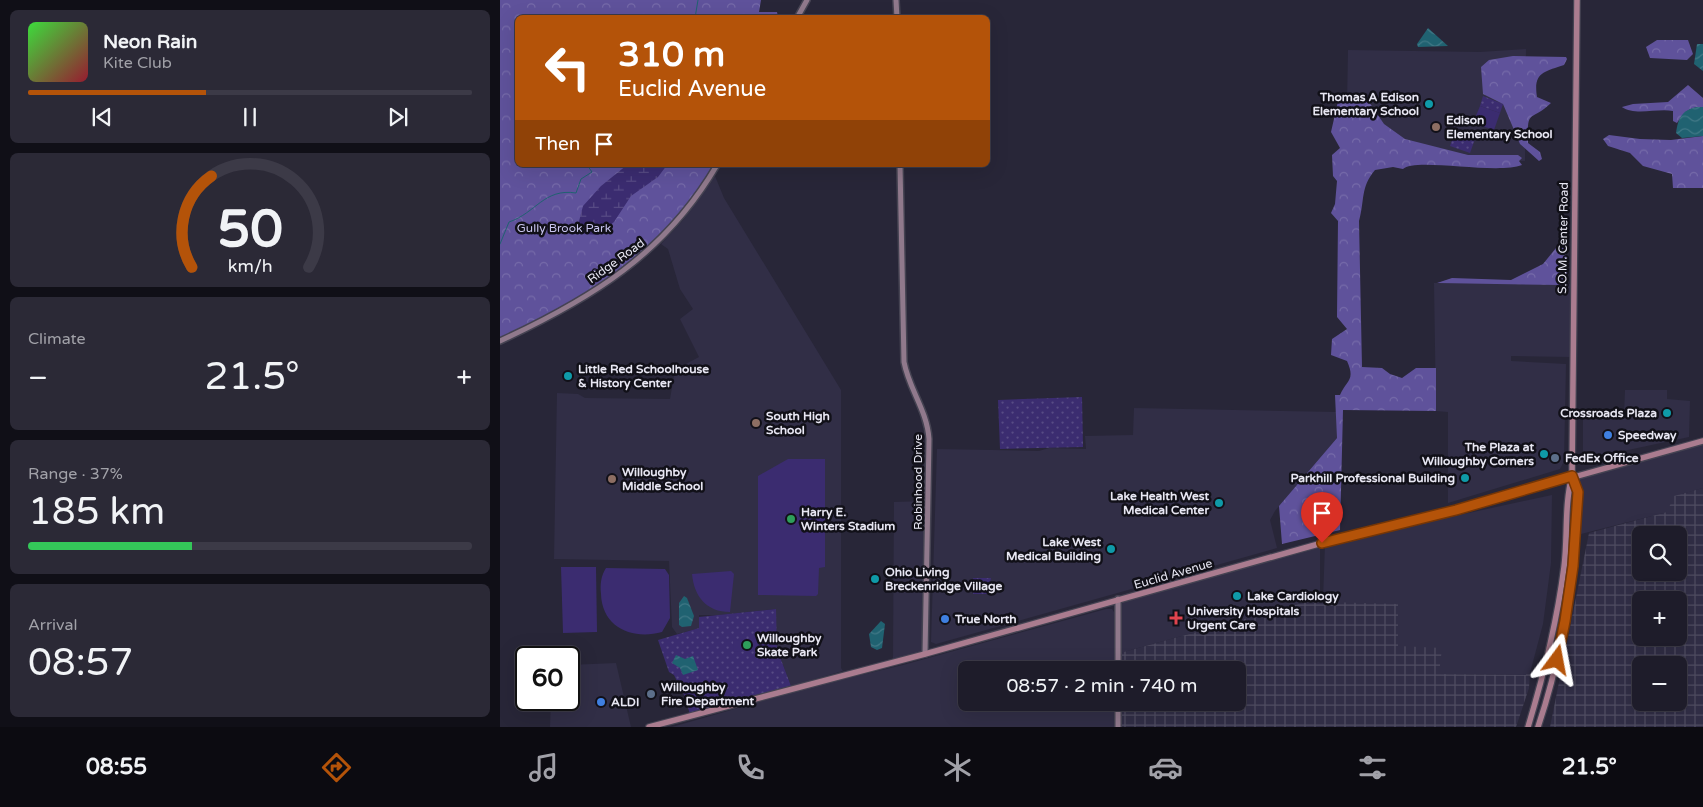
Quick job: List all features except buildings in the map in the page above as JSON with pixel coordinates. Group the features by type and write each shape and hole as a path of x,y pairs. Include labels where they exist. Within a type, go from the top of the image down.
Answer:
{"main road":[{"name":"S.O.M. Center Road","path":"1528,727 1551,644 1558,608 1564,564 1568,491 1572,476 1577,0"},
{"name":"Euclid Avenue","path":"649,727 924,654 1118,599 1703,440"},
{"name":"S.O.M. Center Road","path":"1538,727 1559,652 1573,566 1578,492 1572,476"}],"street":[{"path":"799,15 807,0"},
{"path":"896,0 897,15"},
{"name":"Ridge Road","path":"500,341 555,316 641,258 684,214 716,167"},
{"name":"Robinhood Drive","path":"900,167 904,362 910,386 923,410 929,438 924,654"},
{"path":"1118,599 1118,661"},
{"path":"1118,711 1118,727"}],"shaded area":[{"name":"Edison Elementary School","path":"1526,49 1525,161 1346,158 1348,50 1480,52"},
{"name":"South High School","path":"715,176 724,198 841,390 841,668 843,671 791,686 777,649 775,609 719,615 699,615 700,628 677,634 672,627 669,561 554,559 557,393 578,394 585,398 670,399 674,376 682,366 699,357 680,319 693,309 680,289 668,249 661,244 683,220"},
{"path":"1434,283 1570,284 1571,357 1511,356 1511,361 1566,364 1564,461 1560,469 1448,503 1448,412 1436,411"},
{"path":"1625,390 1667,390 1667,399 1690,401 1689,437 1600,456 1583,456 1583,414 1624,415"},
{"path":"1134,408 1337,412 1337,438 1275,511 1270,520 1277,548 936,644 931,642 937,449 1039,451 1049,448 1086,449 1085,436 1133,435"},
{"path":"1703,442 1703,488 1675,496 1668,512 1577,535 1579,491 1574,477"},
{"path":"1703,488 1703,727 1550,727 1589,533 1667,512 1674,496"},
{"path":"1552,495 1551,563 1543,624 1530,673 1526,673 1526,675 1438,674 1323,600 1325,544"},
{"path":"926,501 923,653 893,661 894,502"},
{"path":"1320,546 1320,598 1120,653 1120,601"},
{"path":"1320,598 1328,602 1398,604 1398,646 1442,648 1439,674 1526,675 1526,673 1530,673 1529,688 1516,727 1120,727 1120,711 1246,711 1246,661 1120,661 1120,653"},
{"path":"1106,609 1112,609 1116,615 1115,661 958,661 958,711 1116,711 1116,727 672,727 815,686 903,665"},
{"path":"616,663 631,727 550,727 551,711 580,711 580,665"}],"green space":[{"name":"Gully Brook Park","path":"500,0 761,0 759,12 777,12 778,15 515,15 515,167 716,167 665,236 601,286 500,341"},
{"path":"1657,40 1688,40 1693,54 1687,60 1650,58 1646,47"},
{"path":"1513,56 1566,57 1567,59 1564,65 1542,74 1537,82 1537,97 1551,103 1531,117 1528,124 1528,143 1540,152 1542,159 1539,161 1520,144 1503,104 1483,94 1481,67 1489,60"},
{"path":"1688,85 1703,98 1703,107 1687,111 1677,123 1673,121 1673,111 1633,111 1622,107 1633,104 1668,102"},
{"path":"1365,96 1384,124 1405,139 1468,155 1518,155 1522,158 1519,161 1522,165 1510,168 1439,165 1410,166 1403,169 1393,167 1375,170 1370,176 1365,189 1359,221 1362,367 1382,368 1390,374 1402,378 1416,368 1436,368 1436,411 1343,410 1340,530 1282,544 1279,506 1337,438 1335,395 1340,395 1351,373 1347,361 1331,355 1332,339 1347,329 1337,317 1338,221 1331,213 1335,204 1337,181 1333,176 1332,155 1340,148 1331,132 1339,97"},
{"path":"1483,96 1503,104 1500,113 1480,106"},
{"path":"1480,106 1500,113 1494,130 1473,123"},
{"path":"1455,132 1475,139 1470,153 1450,146"},
{"path":"1609,135 1671,140 1703,136 1703,188 1673,188 1672,174 1643,166 1630,153 1608,146 1603,139"},
{"path":"625,167 666,167 658,177 631,196 614,222 598,235 584,234 578,225 583,206 601,186"},
{"path":"1556,248 1564,248 1567,263 1566,276 1561,285 1437,283 1452,278 1511,280 1543,264"},
{"path":"1082,397 1083,447 1000,449 998,400"},
{"name":"Harry E. Winters Stadium","path":"788,459 825,459 825,567 819,568 818,594 816,596 758,595 758,476"},
{"path":"561,567 596,567 597,632 563,633"},
{"path":"606,568 665,569 669,575 670,618 662,632 640,634 621,629 613,623 603,606 601,594 601,580"},
{"path":"731,571 734,574 730,612 708,606 695,589 692,574"},
{"path":"973,578 991,578 990,583 987,583 987,594 973,594"},
{"path":"776,609 777,649 791,686 690,714 679,680 677,681 674,675 669,672 658,640 699,628 699,617"},
{"name":"Willoughby Skate Park","path":"759,638 760,649 734,652 733,641"}],"water":[{"path":"1428,28 1448,46 1418,47 1417,44"},
{"path":"1697,44 1703,44 1703,71 1694,64"},
{"path":"1697,107 1703,107 1703,136 1682,138 1676,133 1678,123 1684,113"},
{"path":"684,596 687,598 694,616 691,626 682,627 679,625 679,603"},
{"path":"881,621 885,624 882,648 877,650 871,647 869,634"},
{"path":"676,655 685,659 693,656 698,670 683,675 680,668 672,663"}],"waterway":[{"path":"696,15 698,0"},
{"path":"500,244 509,222 556,194 565,192 576,193 581,179 592,172 588,167"}],"place":[{"name":"Thomas A Edison Elementary School","path":"1429,104"},
{"name":"Edison Elementary School","path":"1436,127"},
{"name":"Little Red Schoolhouse & History Center","path":"568,376"},
{"name":"Crossroads Plaza","path":"1667,413"},
{"name":"South High School","path":"756,423"},
{"name":"Speedway","path":"1608,435"},
{"name":"The Plaza at Willoughby Corners","path":"1544,454"},
{"name":"FedEx Office","path":"1555,458"},
{"name":"Parkhill Professional Building","path":"1465,478"},
{"name":"Willoughby Middle School","path":"612,479"},
{"name":"Lake Health West Medical Center","path":"1219,503"},
{"name":"Harry E. Winters Stadium","path":"791,519"},
{"name":"Lake West Medical Building","path":"1111,549"},
{"name":"Ohio Living Breckenridge Village","path":"875,579"},
{"name":"Lake Cardiology","path":"1237,596"},
{"name":"University Hospitals Urgent Care","path":"1176,618"},
{"name":"True North","path":"945,619"},
{"name":"Willoughby Skate Park","path":"747,645"},
{"name":"Willoughby Fire Department","path":"651,694"},
{"name":"ALDI","path":"601,702"}],"route":[{"path":"1322,543 1456,510 1572,476 1578,492 1573,566 1557,660"}]}
